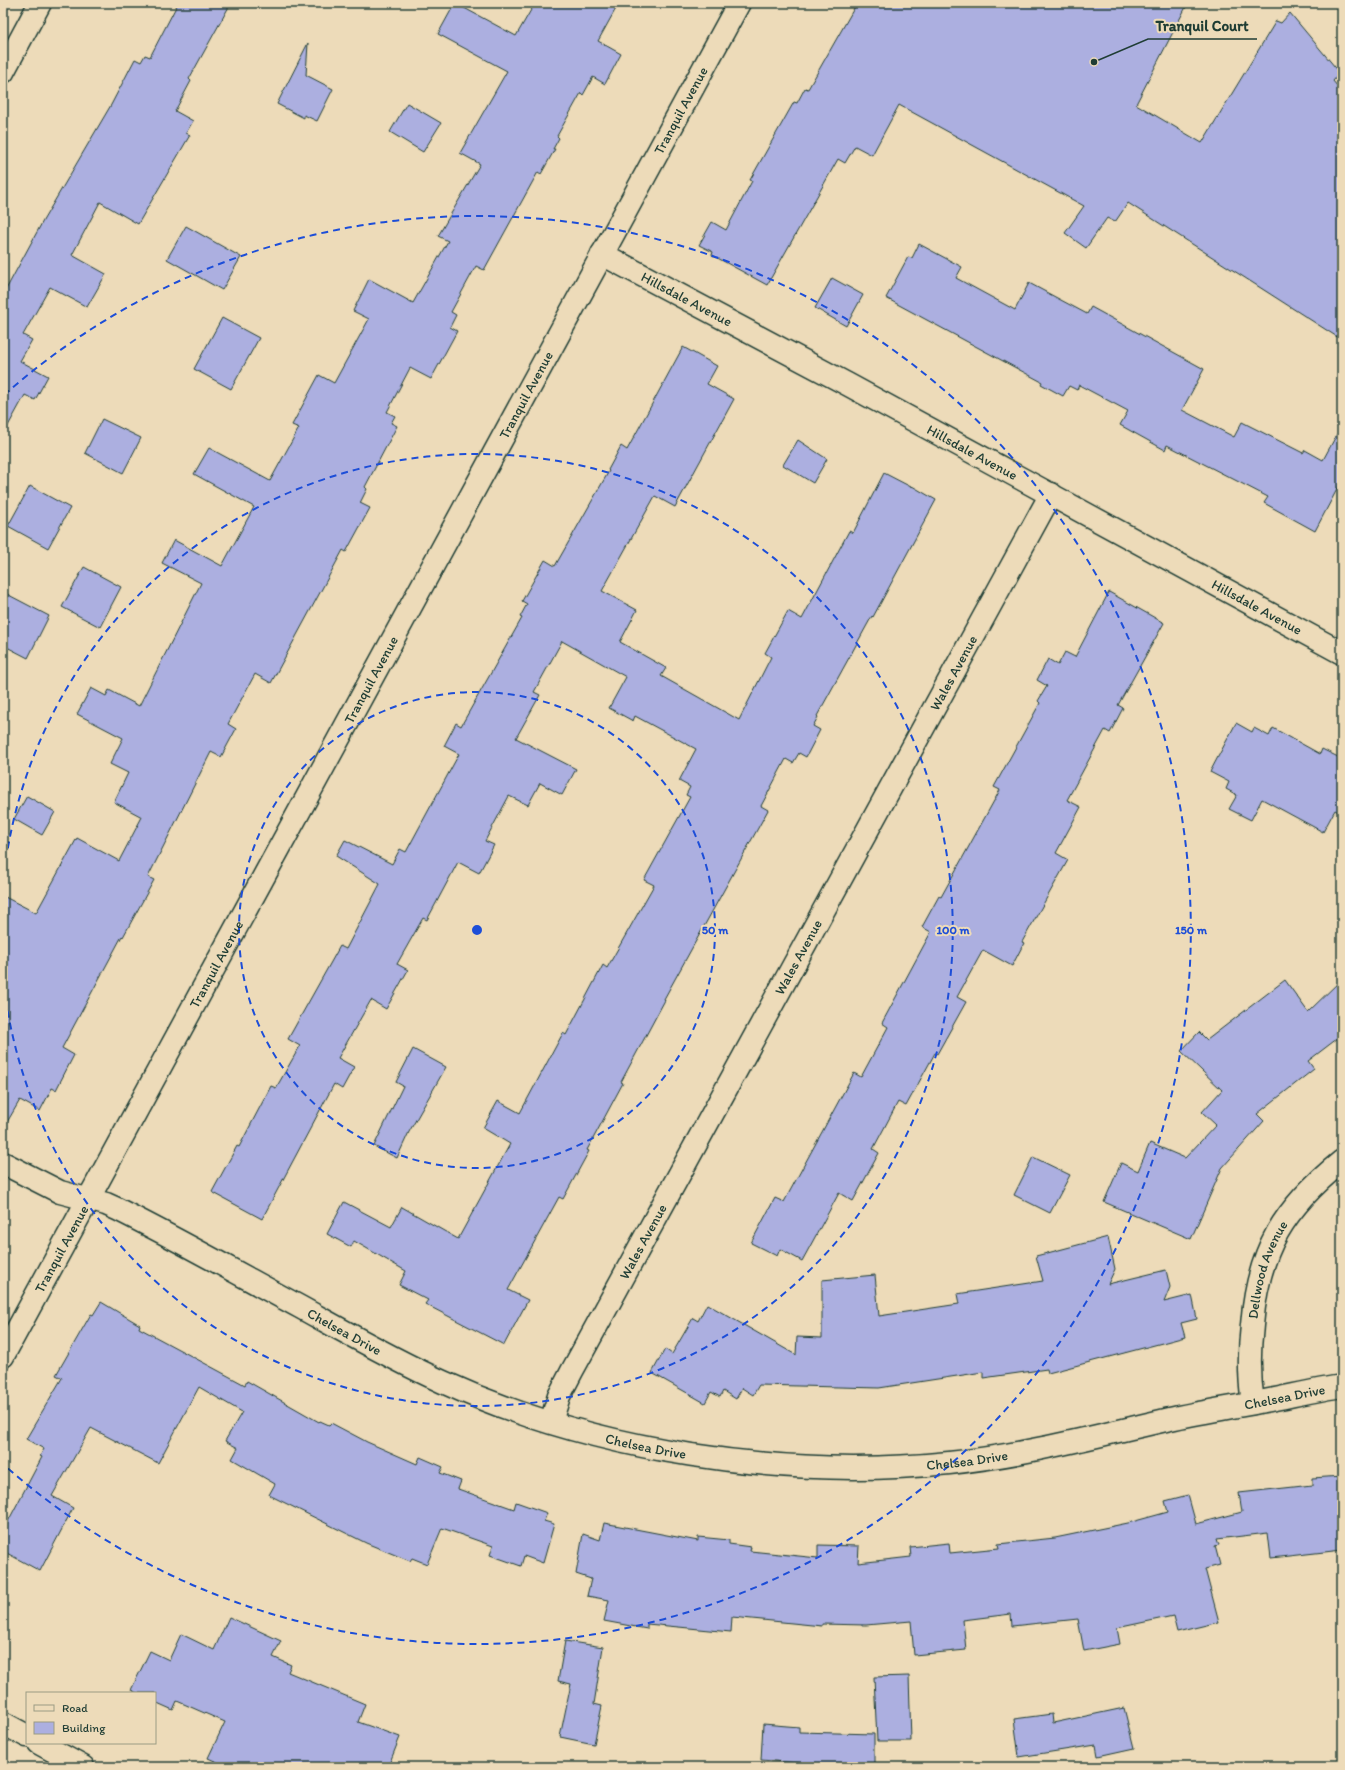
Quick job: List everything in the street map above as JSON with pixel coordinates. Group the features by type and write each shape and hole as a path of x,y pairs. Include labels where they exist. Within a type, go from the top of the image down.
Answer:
{"street":[{"path":"3,72 40,3"},
{"name":"Tranquil Avenue","path":"3,1356 87,1199 739,3"},
{"name":"Hillsdale Avenue","path":"602,254 768,341 1342,653"},
{"name":"Wales Avenue","path":"551,1422 559,1396 576,1364 1051,494"},
{"name":"Dellwood Avenue","path":"1253,1403 1249,1370 1253,1310 1260,1271 1278,1232 1301,1199 1342,1160"},
{"name":"Chelsea Drive","path":"3,1162 50,1188 70,1196 106,1204 406,1365 472,1395 551,1422 621,1441 731,1460 805,1466 876,1468 949,1463 1029,1452 1175,1418 1342,1386"},
{"path":"3,1723 26,1735"},
{"path":"41,1744 83,1767"}],"building":[{"path":"178,3 231,3 189,79 191,81 175,111 193,121 186,133 190,135 138,224 100,202 72,255 106,274 87,307 50,287 23,335 32,340 20,361 48,376 35,400 25,395 3,435 3,295 44,219 111,105 135,59 141,62 145,55 150,57"},
{"path":"455,3 516,36 535,3 619,3 598,41 621,54 605,84 593,77 583,95 581,93 557,136 559,138 553,149 555,149 541,174 538,172 484,270 476,266 451,312 456,315 450,327 457,331 431,379 410,368 387,412 395,416 391,423 397,426 365,487 367,489 360,503 370,508 346,552 343,550 271,683 255,674 228,724 236,729 221,757 211,752 148,877 154,880 62,1048 74,1055 56,1090 52,1088 40,1111 20,1100 3,1129 3,896 36,913 77,838 119,861 142,817 114,802 128,773 110,764 123,738 77,714 91,688 106,696 109,690 139,706 201,583 162,563 174,540 222,566 254,507 194,474 209,448 270,481 299,428 292,425 319,375 334,383 369,319 353,311 369,279 413,303 448,241 438,236 480,164 460,153 507,71 438,34"},
{"path":"857,3 1188,3 1136,104 1202,143 1276,21 1281,23 1290,13 1340,73 1333,81 1342,92 1342,340 1128,203 1115,222 1107,218 1086,248 1065,233 1084,206 899,105 872,155 855,146 845,163 838,159 767,285 712,255 713,252 699,245 712,222 726,230 752,181 750,180 794,102 797,103 805,88 808,89"},
{"path":"308,43 306,75 333,89 317,121 304,115 304,118 277,104"},
{"path":"407,103 441,123 423,152 390,132"},
{"path":"186,226 241,257 222,290 167,259"},
{"path":"919,244 962,267 956,278 1015,310 1029,283 1087,314 1091,307 1204,369 1182,410 1234,437 1242,422 1303,453 1305,450 1323,460 1342,425 1342,480 1315,531 1264,503 1268,497 1167,445 1165,450 1120,425 1128,411 1079,385 1077,390 1069,386 1063,396 1041,384 1042,382 886,298 908,257 912,258"},
{"path":"832,278 863,295 846,326 815,308"},
{"path":"222,318 259,338 231,389 194,369"},
{"path":"683,347 717,366 707,384 734,399 675,507 655,496 602,591 637,610 620,642 666,668 661,676 739,720 771,657 765,653 788,611 802,619 849,531 853,533 884,473 911,487 912,486 936,500 873,617 872,616 817,716 818,717 813,726 820,730 806,757 799,753 793,763 786,759 761,806 768,810 664,999 665,1000 621,1082 623,1083 587,1150 589,1151 563,1199 559,1197 508,1290 528,1300 504,1345 425,1304 428,1300 399,1285 406,1271 354,1241 351,1247 327,1234 344,1202 391,1227 402,1207 458,1239 510,1144 483,1128 498,1101 520,1113 563,1033 566,1035 603,965 607,968 654,885 644,880 690,797 686,795 690,787 679,781 696,749 635,716 633,721 609,708 626,677 562,641 534,692 540,695 516,738 576,769 562,795 540,783 528,805 509,796 485,841 494,845 479,873 458,862 427,920 423,918 397,964 408,970 386,1009 371,1000 338,1058 354,1067 342,1089 334,1084 262,1219 212,1192 237,1146 239,1147 271,1086 276,1088 300,1046 288,1039 340,946 346,949 380,884 336,856 345,840 392,864 400,849 406,852 459,754 444,746 456,723 461,726 522,618 520,617 527,604 522,601 545,560 555,566 609,471 608,470 621,446 627,450"},
{"path":"102,419 141,438 123,473 85,453"},
{"path":"798,440 827,459 813,483 783,465"},
{"path":"30,486 70,508 48,548 8,526"},
{"path":"84,567 121,587 100,627 62,607"},
{"path":"3,592 49,616 28,658 3,645"},
{"path":"1109,592 1164,623 1118,705 1123,708 1110,733 1105,730 1067,800 1081,807 1056,853 1068,860 1022,942 1024,943 1012,966 983,950 957,997 966,1002 937,1054 935,1053 906,1106 898,1102 873,1149 879,1153 853,1201 839,1193 802,1261 780,1249 777,1256 751,1243 775,1198 784,1202 854,1073 861,1077 888,1027 882,1023 931,932 922,927 939,896 941,897 1000,790 994,787 1040,703 1038,701 1047,686 1037,680 1048,659 1058,665 1065,652 1075,657"},
{"path":"1236,723 1252,732 1254,728 1269,736 1273,728 1320,754 1322,749 1342,759 1342,814 1335,810 1323,832 1262,799 1251,820 1229,809 1237,795 1226,789 1229,782 1210,772"},
{"path":"27,796 55,812 42,835 14,819"},
{"path":"1342,979 1342,1035 1308,1061 1314,1069 1257,1114 1264,1121 1222,1168 1191,1239 1104,1202 1121,1163 1138,1171 1150,1143 1185,1158 1216,1125 1202,1112 1222,1090 1181,1051 1199,1032 1207,1040 1285,980 1308,1012"},
{"path":"413,1049 446,1067 409,1132 397,1158 374,1146 403,1086 396,1082"},
{"path":"1033,1157 1070,1175 1050,1213 1014,1195"},
{"path":"1108,1237 1115,1269 1108,1284 1166,1270 1170,1287 1164,1302 1192,1295 1197,1319 1181,1323 1185,1337 1048,1373 1047,1369 983,1378 983,1372 879,1388 759,1385 753,1395 742,1388 736,1399 723,1391 720,1397 711,1392 705,1403 652,1373 665,1349 672,1354 693,1318 698,1321 707,1304 796,1355 797,1337 822,1338 822,1280 875,1275 879,1316 959,1304 957,1294 1043,1281 1036,1256"},
{"path":"101,1302 140,1325 139,1328 245,1385 247,1381 319,1422 320,1421 329,1425 331,1423 367,1442 417,1464 420,1457 443,1467 440,1473 461,1481 458,1489 514,1509 516,1502 547,1513 544,1521 554,1524 543,1563 524,1556 521,1566 490,1555 493,1546 442,1528 427,1564 412,1558 410,1561 366,1543 269,1495 275,1484 232,1459 238,1448 225,1441 242,1412 199,1387 158,1463 91,1428 52,1496 73,1508 40,1571 3,1551 3,1531 42,1457 40,1456 44,1449 26,1439 62,1378 56,1375 91,1314 93,1315"},
{"path":"1342,1476 1342,1550 1271,1558 1268,1533 1217,1539 1219,1545 1215,1546 1220,1565 1205,1569 1219,1622 1177,1632 1173,1616 1117,1628 1120,1644 1084,1651 1078,1619 1012,1626 1011,1614 963,1620 966,1650 914,1655 911,1621 866,1625 822,1624 822,1626 732,1617 731,1632 647,1624 647,1629 604,1621 609,1600 587,1596 591,1579 576,1574 583,1534 600,1540 604,1523 698,1541 698,1537 729,1540 729,1544 751,1547 750,1551 818,1558 818,1545 859,1546 858,1563 911,1557 910,1547 949,1543 950,1553 999,1548 998,1544 1055,1538 1128,1523 1168,1512 1165,1501 1188,1495 1196,1524 1242,1512 1239,1493 1312,1485 1312,1478"},
{"path":"229,1617 281,1641 273,1657 291,1665 288,1672 365,1704 358,1722 400,1737 388,1767 228,1767 208,1758 225,1722 177,1701 173,1710 156,1702 156,1692 135,1692 131,1690 150,1651 169,1660 181,1634 214,1650"},
{"path":"565,1641 603,1647 594,1704 602,1706 594,1744 560,1737 571,1684 558,1681"},
{"path":"909,1676 911,1741 877,1741 874,1677"},
{"path":"1124,1708 1134,1748 1098,1756 1096,1745 1019,1757 1014,1719 1052,1714 1053,1723"},
{"path":"763,1724 799,1727 799,1732 874,1734 874,1767 849,1767 761,1760"}],"place":[{"name":"Tranquil Court","path":"1094,62"}]}
